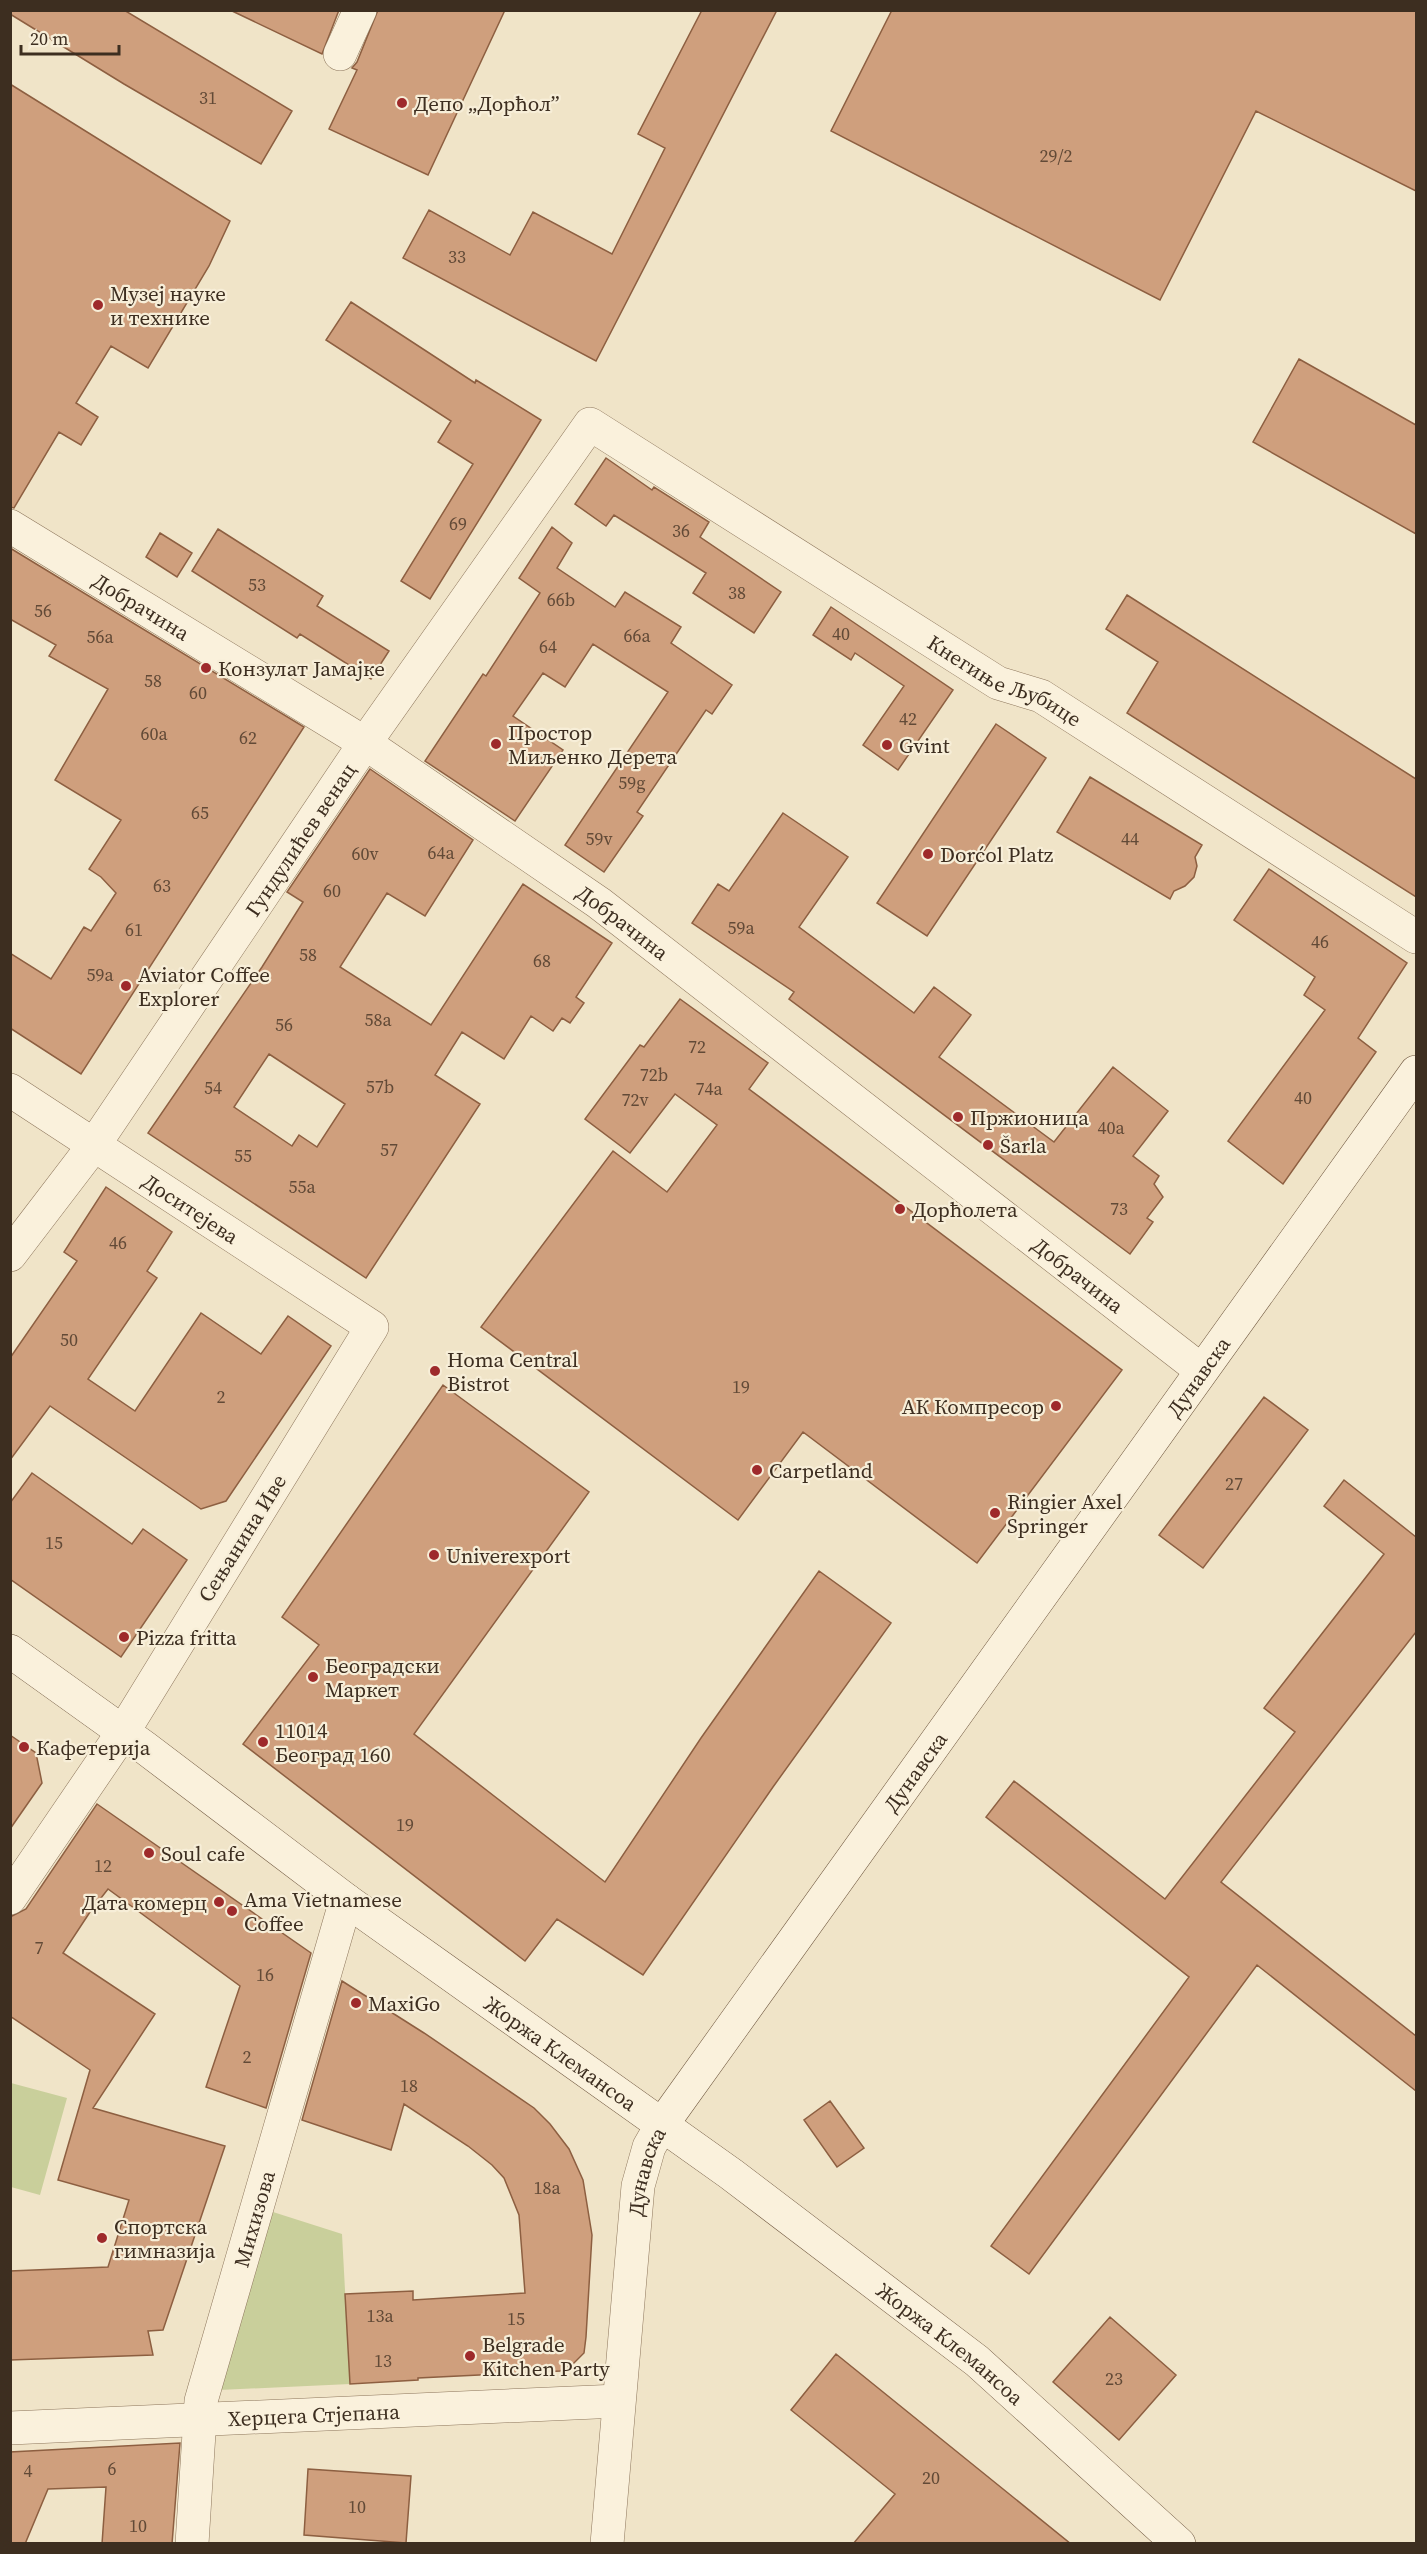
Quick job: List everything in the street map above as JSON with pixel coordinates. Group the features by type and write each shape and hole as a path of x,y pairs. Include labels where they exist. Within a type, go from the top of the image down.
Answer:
{"street":[{"path":"340,54 360,10"},
{"name":"Гундулићев венац","path":"10,1255 94,1145 365,743 590,424"},
{"name":"Кнегиње Љубице","path":"590,424 998,683 1041,696 1416,937"},
{"name":"Добрачина","path":"10,526 365,743 599,903 1201,1370"},
{"name":"Дунавска","path":"607,2544 638,2186 649,2147 661,2126 1416,1072"},
{"name":"Доситејева","path":"10,1090 372,1327"},
{"name":"Сењанина Иве","path":"10,1898 123,1732 372,1327"},
{"name":"Жоржа Клемансоа","path":"10,1651 123,1732 346,1900 731,2174 976,2361 1179,2544"},
{"name":"Михизова","path":"192,2544 201,2402 346,1900"},
{"name":"Херцега Стјепана","path":"10,2428 618,2400"}],"green space":[{"path":"11,2083 67,2098 40,2195 11,2187"},
{"path":"273,2212 342,2234 350,2384 219,2390"}],"building":[{"path":"10,10 124,10 292,111 261,164 124,84 10,14"},
{"path":"230,10 339,10 322,54"},
{"name":"Депо „Дорћол”","path":"378,10 505,10 428,175 329,129 357,70 352,68 357,62"},
{"path":"702,10 777,10 596,361 403,258 429,210 510,255 533,212 612,254 665,148 638,134"},
{"path":"892,10 1416,10 1416,191 1256,111 1160,300 831,131"},
{"name":"Музеј науке и технике","path":"10,84 230,221 209,266 148,368 111,346 76,403 98,417 81,445 59,432 14,508 10,507"},
{"path":"351,302 475,383 476,380 541,420 430,599 401,581 473,464 438,442 451,421 326,340"},
{"path":"1299,359 1416,425 1416,534 1253,442"},
{"path":"606,458 652,490 654,487 709,522 700,537 781,592 754,633 693,593 706,573 614,515 606,526 575,504"},
{"path":"552,527 572,543 557,568 615,607 625,592 681,627 671,643 732,685 712,714 706,710 637,812 643,816 604,872 565,845 668,692 593,644 565,687 543,673 513,716 563,750 515,821 425,761 483,674 486,676 540,593 519,578"},
{"path":"218,529 323,596 317,606 389,651 371,679 300,634 297,638 192,571"},
{"path":"160,533 192,553 177,577 146,557"},
{"path":"10,548 304,727 81,1074 10,1028 10,953 51,979 84,927 91,931 116,893 101,877 89,869 121,820 55,780 108,689 49,656 56,645 10,619"},
{"path":"1127,595 1416,779 1416,897 1127,713 1158,662 1106,629"},
{"path":"831,607 953,690 898,770 863,745 904,686 855,653 851,660 813,635"},
{"path":"996,724 1046,758 927,936 877,903"},
{"path":"370,769 473,840 425,916 387,893 340,967 431,1025 523,884 612,943 576,997 584,1003 570,1023 562,1018 553,1031 531,1016 504,1059 462,1032 435,1075 480,1104 366,1278 148,1133 262,967 303,902 287,892","holes":["269,1054 345,1104 317,1147 299,1135 292,1146 234,1107"]},
{"path":"1090,777 1202,845 1195,857 1197,866 1194,877 1185,886 1174,891 1170,899 1057,832"},
{"path":"783,813 848,857 799,927 914,1013 934,987 971,1015 939,1057 1054,1142 1113,1067 1168,1111 1133,1156 1159,1176 1154,1184 1163,1197 1147,1218 1153,1222 1130,1254 789,999 794,992 692,923 718,884 729,891"},
{"path":"1269,869 1407,963 1358,1038 1376,1052 1283,1184 1228,1141 1325,1010 1304,995 1315,977 1234,920"},
{"path":"680,999 768,1063 749,1089 1122,1370 977,1563 803,1432 738,1520 481,1327 613,1151 667,1192 717,1125 675,1094 630,1153 585,1119 640,1045 644,1047"},
{"path":"106,1187 172,1232 147,1271 157,1278 88,1379 135,1411 201,1313 261,1354 288,1316 331,1346 226,1501 201,1509 50,1406 10,1460 10,1358 77,1261 64,1252"},
{"path":"443,1385 589,1492 414,1734 605,1882 701,1738 819,1571 891,1623 773,1787 643,1975 557,1919 525,1961 243,1744 319,1645 282,1617"},
{"path":"1264,1397 1308,1430 1203,1568 1159,1535"},
{"path":"32,1473 132,1544 143,1529 187,1560 121,1657 10,1579 10,1503"},
{"path":"1344,1480 1416,1537 1416,1632 1221,1882 1416,2036 1416,2091 1257,1965 1029,2274 991,2246 1189,1977 986,1817 1014,1781 1165,1899 1295,1732 1264,1708 1384,1554 1324,1506"},
{"path":"10,1735 36,1753 42,1783 10,1829"},
{"path":"97,1804 311,1953 266,2108 206,2087 240,1986 108,1889 90,1912 63,1953 155,2014 93,2108 225,2146 163,2330 148,2331 153,2355 10,2360 10,2271 108,2267 129,2200 58,2180 90,2070 10,2016 10,1917 26,1909"},
{"path":"342,1981 424,2033 534,2108 569,2149 583,2180 592,2235 584,2353 572,2365 560,2371 350,2384 345,2294 413,2291 413,2300 525,2293 519,2215 504,2178 468,2146 404,2104 391,2150 302,2120"},
{"path":"830,2101 864,2148 837,2167 804,2120"},
{"path":"1110,2317 1176,2375 1119,2440 1053,2382"},
{"path":"836,2354 1071,2544 853,2544 895,2494 791,2410"},
{"path":"180,2443 172,2544 102,2544 106,2487 48,2489 25,2544 10,2544 10,2452"},
{"path":"308,2469 411,2476 406,2543 304,2535"}],"place":[{"name":"Депо „Дорћол”","path":"402,103"},
{"name":"Музеј науке и технике","path":"98,305"},
{"name":"Конзулат Јамајке","path":"206,668"},
{"name":"Простор Миљенко Дерета","path":"496,744"},
{"name":"Gvint","path":"887,745"},
{"name":"Dorćol Platz","path":"928,854"},
{"name":"Aviator Coffee Explorer","path":"126,986"},
{"name":"Пржионица","path":"958,1117"},
{"name":"Šarla","path":"988,1145"},
{"name":"Дорћолета","path":"900,1209"},
{"name":"Homa Central Bistrot","path":"435,1371"},
{"name":"АК Компресор","path":"1056,1406"},
{"name":"Carpetland","path":"757,1470"},
{"name":"Ringier Axel Springer","path":"995,1513"},
{"name":"Univerexport","path":"434,1555"},
{"name":"Pizza fritta","path":"124,1637"},
{"name":"Београдски Маркет","path":"313,1677"},
{"name":"11014 Београд 160","path":"263,1742"},
{"name":"Кафетерија","path":"24,1747"},
{"name":"Soul cafe","path":"149,1853"},
{"name":"Дата комерц","path":"219,1902"},
{"name":"Ama Vietnamese Coffee","path":"232,1911"},
{"name":"MaxiGo","path":"356,2003"},
{"name":"Спортска гимназија","path":"102,2238"},
{"name":"Belgrade Kitchen Party","path":"470,2356"}]}
